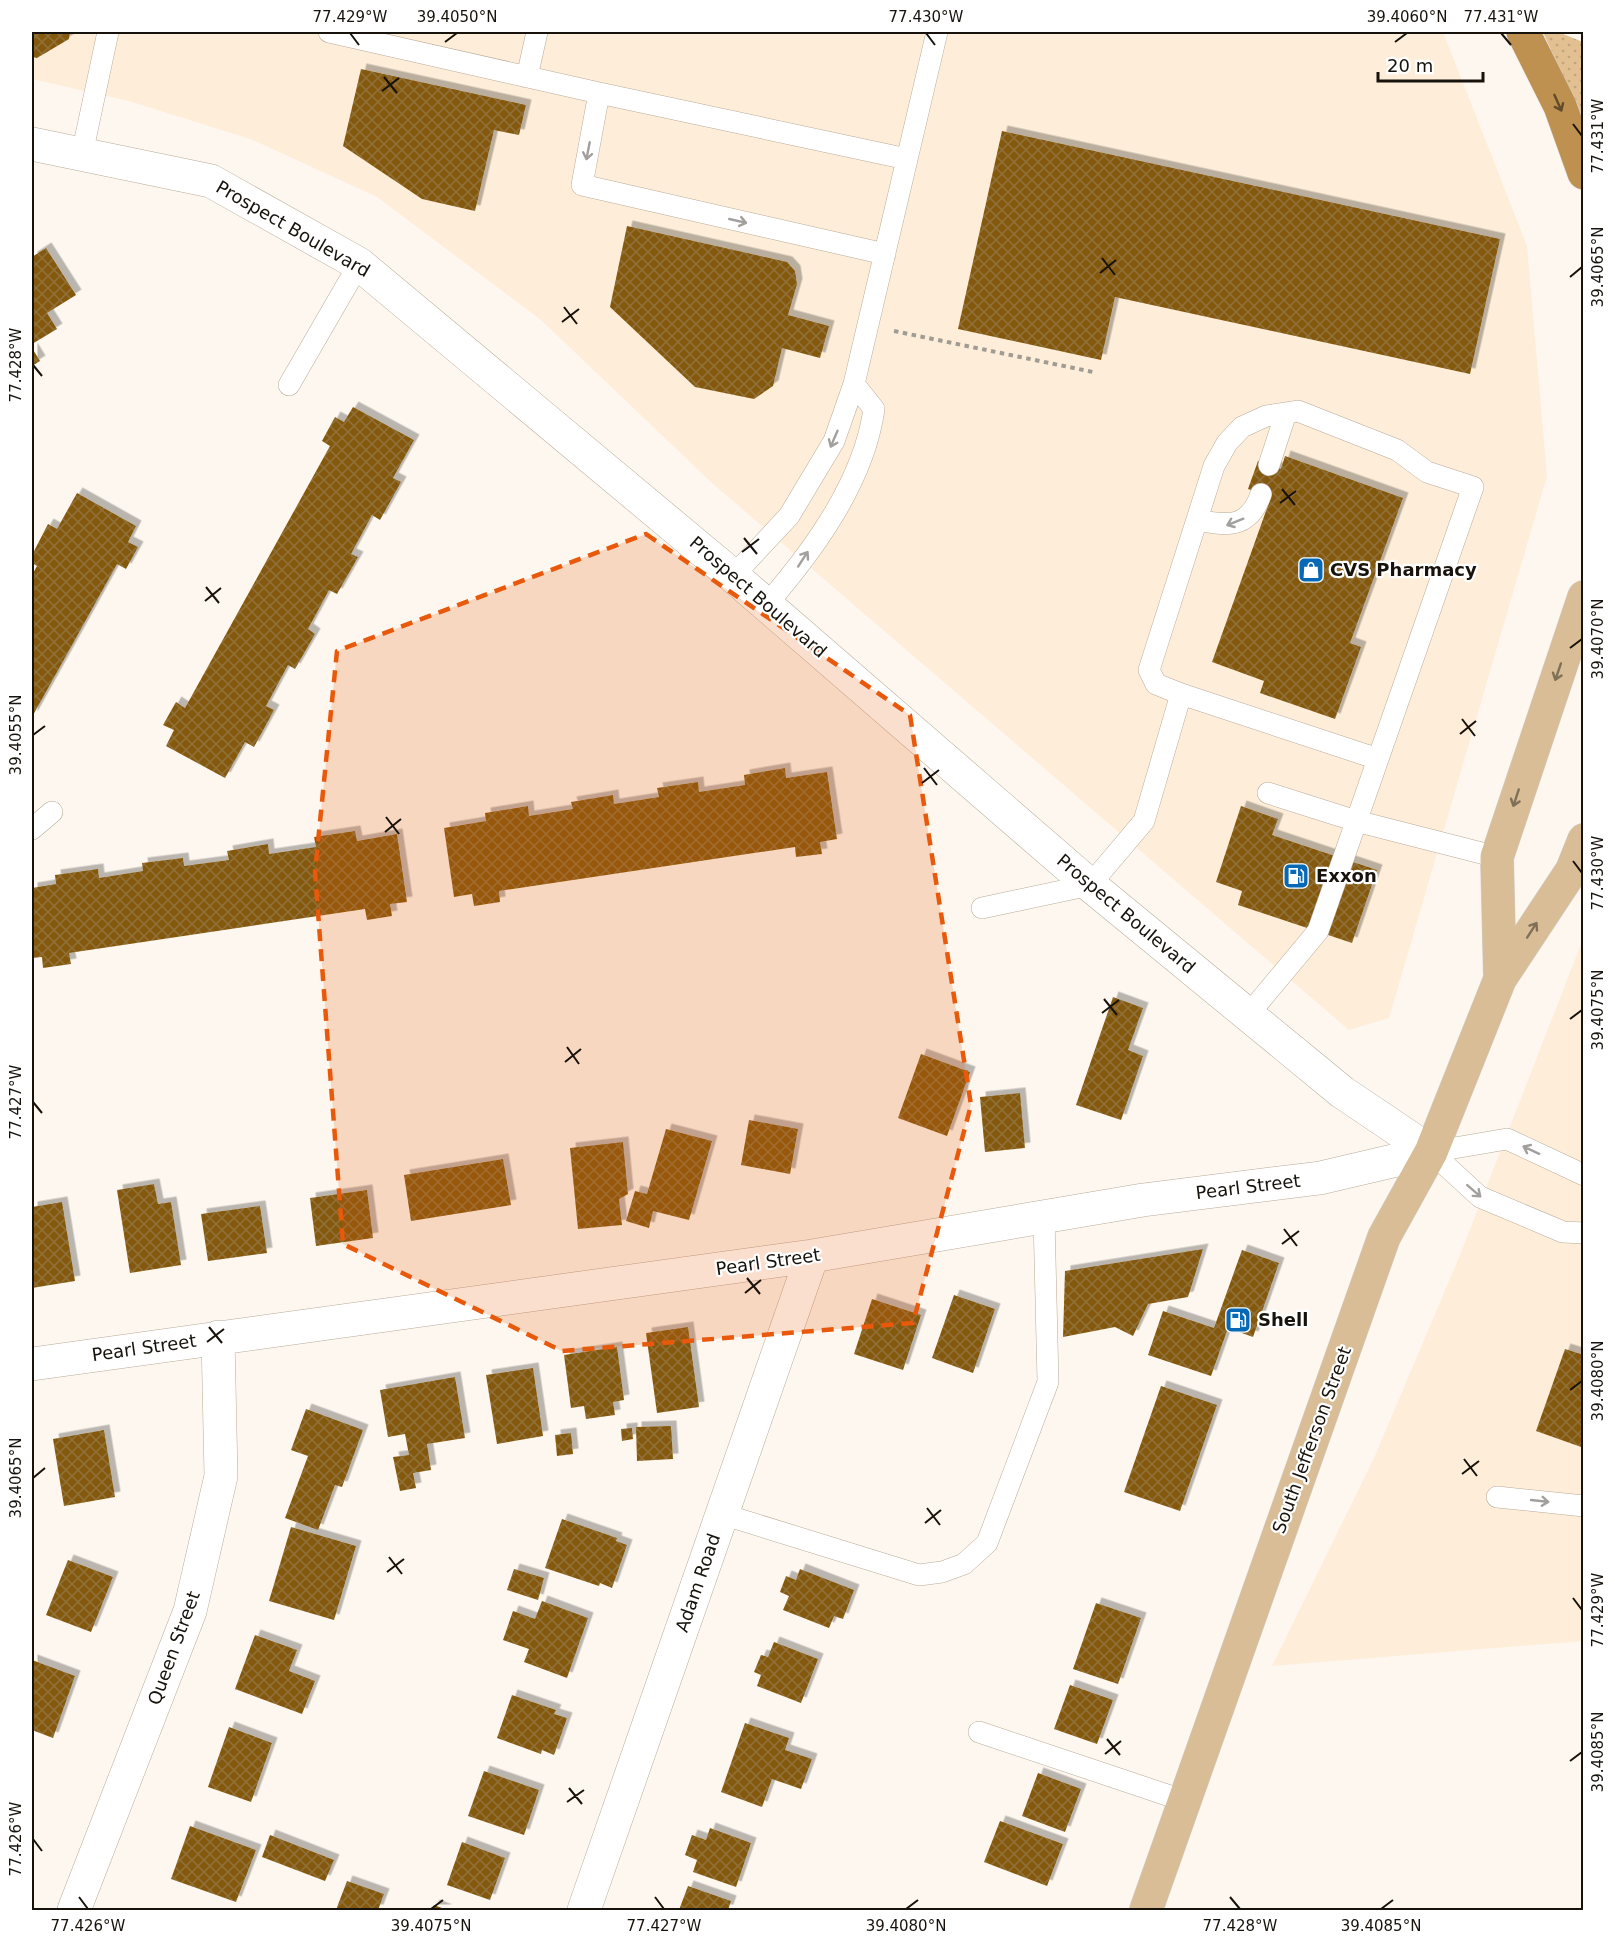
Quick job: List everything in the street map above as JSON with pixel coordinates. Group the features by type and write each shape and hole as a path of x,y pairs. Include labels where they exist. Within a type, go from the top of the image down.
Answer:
{"highway":[{"path":"1523,32 1560,106 1584,172"}],"main road":[{"name":"South Jefferson Street","path":"1500,979 1497,857 1584,597"},
{"name":"South Jefferson Street","path":"1146,1911 1384,1238 1431,1152 1500,979 1572,870 1584,840"}],"street":[{"name":"Prospect Boulevard","path":"32,144 211,181 359,264 767,604 1090,885 1342,1092 1431,1152"},
{"name":"Pearl Street","path":"32,1364 812,1256 1143,1200 1320,1178 1431,1152"},
{"name":"Adam Road","path":"584,1911 812,1256"},
{"name":"Queen Street","path":"74,1911 190,1611 221,1476 218,1337"}],"lane":[{"path":"82,154 108,32"},
{"path":"329,32 907,159"},
{"path":"527,76 537,32"},
{"path":"733,576 789,516 834,441 854,384 937,32"},
{"path":"599,93 582,185 885,254"},
{"path":"289,385 359,264"},
{"path":"767,604 796,571 854,474 871,430 874,408 854,384"},
{"path":"1248,1015 1318,931 1473,487 1427,472 1397,450 1298,411 1266,416 1242,427 1227,443 1214,466 1149,670 1156,684 1181,694 1378,759"},
{"path":"1269,465 1286,413"},
{"path":"1197,520 1228,526 1243,521 1257,505 1261,494"},
{"path":"982,908 1090,885 1144,821 1181,694"},
{"path":"1268,793 1356,821 1497,857"},
{"path":"32,829 52,812"},
{"path":"1431,1152 1507,1139 1584,1175"},
{"path":"1431,1152 1480,1197 1563,1232 1584,1233"},
{"path":"722,1514 919,1575 942,1572 964,1564 987,1543 1048,1382 1044,1218"},
{"path":"1497,1497 1584,1506"},
{"path":"979,1732 1185,1801"}],"path":[{"path":"868,326 1093,372"}],"highlighted area":[{"path":"646,534 910,715 971,1105 913,1323 562,1351 343,1244 315,872 337,651"}],"shaded area":[{"path":"32,32 1443,32 1527,246 1547,476 1389,1018 1349,1030 712,483 541,320 377,197 253,140 129,101 32,79"},
{"path":"1543,32 1558,32 1583,42 1583,122"},
{"path":"1583,939 1583,1641 1272,1666 1374,1458 1460,1255"}],"building":[{"path":"32,32 70,32 69,39 37,58 32,57"},
{"path":"361,69 526,105 519,135 494,130 475,211 422,199 343,146"},
{"path":"1002,131 1500,239 1470,374 1115,297 1101,360 958,329"},
{"path":"627,226 787,262 795,271 797,284 788,315 829,326 820,358 782,348 773,386 754,399 695,387 610,307"},
{"path":"46,248 76,295 47,313 57,329 32,344 32,257"},
{"path":"32,348 40,361 32,366"},
{"path":"353,407 414,440 393,478 401,482 380,520 372,515 351,554 358,557 337,594 329,590 308,629 315,634 295,669 288,665 266,706 274,710 254,747 245,742 225,778 166,746 174,730 163,725 176,702 185,708 330,446 322,441 335,417 344,422"},
{"name":"CVS Pharmacy","path":"1285,456 1403,498 1350,643 1361,647 1335,719 1260,693 1264,681 1212,662 1271,497 1248,489 1258,461 1281,469"},
{"path":"77,493 136,526 128,542 138,547 126,569 117,564 32,717 32,575 37,566 32,563 32,555 48,524 57,529"},
{"path":"785,768 786,778 827,772 837,839 820,842 822,854 796,857 795,847 499,891 500,902 474,906 472,894 454,897 444,828 486,821 485,813 528,806 529,816 573,809 571,802 613,795 614,804 659,797 657,788 698,782 699,792 745,785 744,775"},
{"name":"Exxon","path":"1241,806 1278,819 1272,835 1377,870 1352,943 1238,905 1242,891 1216,882"},
{"path":"355,831 357,841 397,834 407,902 390,904 392,916 367,920 365,909 69,953 71,964 43,968 42,957 32,958 32,888 56,884 55,875 98,869 99,878 143,871 142,863 183,858 184,866 229,860 227,851 268,844 269,854 316,847 314,837"},
{"path":"1113,997 1143,1008 1128,1050 1143,1056 1121,1120 1076,1105"},
{"path":"921,1054 970,1072 947,1136 898,1118"},
{"path":"1020,1093 1025,1148 985,1152 980,1097"},
{"path":"749,1120 798,1129 790,1174 741,1165"},
{"path":"666,1129 712,1141 689,1220 653,1211 649,1228 626,1221 635,1191 647,1194"},
{"path":"623,1142 628,1194 619,1199 622,1225 578,1229 570,1148"},
{"path":"503,1159 511,1205 411,1221 404,1175"},
{"path":"154,1184 158,1204 171,1202 181,1265 130,1273 117,1190"},
{"path":"367,1190 373,1238 316,1246 310,1198"},
{"path":"62,1202 75,1281 32,1288 32,1207"},
{"path":"260,1206 267,1253 208,1261 201,1214"},
{"path":"1203,1249 1188,1297 1148,1304 1133,1336 1115,1327 1063,1337 1065,1271"},
{"name":"Shell","path":"1242,1250 1279,1263 1253,1337 1228,1328 1211,1376 1148,1355 1163,1311 1214,1328"},
{"path":"954,1295 995,1309 973,1373 932,1358"},
{"path":"872,1299 921,1315 903,1370 854,1354"},
{"path":"688,1327 699,1407 657,1413 646,1333"},
{"path":"617,1347 624,1400 613,1402 615,1415 586,1419 584,1406 571,1408 564,1355"},
{"path":"1565,1349 1584,1355 1584,1448 1536,1431"},
{"path":"533,1368 543,1436 497,1444 486,1375"},
{"path":"455,1377 465,1438 427,1444 431,1470 413,1473 416,1488 400,1491 393,1457 409,1455 405,1434 388,1437 380,1390"},
{"path":"1161,1386 1217,1405 1180,1511 1124,1492"},
{"path":"306,1409 363,1430 342,1487 335,1485 318,1530 285,1518 308,1456 291,1450"},
{"path":"671,1426 673,1459 637,1461 636,1427"},
{"path":"632,1428 633,1439 622,1441 621,1429"},
{"path":"104,1430 115,1497 64,1506 53,1439"},
{"path":"571,1433 573,1454 557,1456 555,1435"},
{"path":"562,1519 617,1538 616,1541 627,1545 612,1588 600,1583 599,1586 545,1568"},
{"path":"291,1527 356,1546 334,1620 269,1601"},
{"path":"68,1560 113,1577 91,1632 46,1615"},
{"path":"514,1569 544,1578 538,1600 507,1590"},
{"path":"800,1569 854,1590 843,1619 834,1616 829,1628 783,1610 789,1596 780,1592 786,1576 796,1580"},
{"path":"542,1601 588,1618 567,1678 524,1662 529,1649 503,1640 513,1611 535,1619"},
{"path":"1096,1603 1141,1618 1118,1684 1073,1669"},
{"path":"255,1635 297,1650 289,1671 315,1681 302,1714 235,1689"},
{"path":"774,1642 818,1659 801,1703 757,1686 761,1675 754,1672 761,1655 768,1657"},
{"path":"32,1660 75,1676 53,1738 32,1730"},
{"path":"1070,1685 1113,1700 1097,1744 1054,1729"},
{"path":"512,1695 556,1710 554,1714 567,1718 554,1755 542,1750 541,1754 497,1738"},
{"path":"745,1723 789,1738 785,1750 812,1759 801,1789 772,1779 762,1807 721,1792"},
{"path":"229,1727 272,1743 251,1802 208,1787"},
{"path":"484,1771 539,1790 524,1835 468,1816"},
{"path":"1038,1773 1081,1789 1065,1832 1022,1816"},
{"path":"1000,1821 1063,1844 1047,1886 984,1862"},
{"path":"190,1826 256,1850 236,1902 171,1879"},
{"path":"710,1828 751,1843 736,1887 693,1872 697,1860 685,1855 692,1835 706,1840"},
{"path":"270,1835 334,1860 325,1881 262,1857"},
{"path":"462,1842 505,1858 490,1900 447,1885"},
{"path":"347,1881 384,1894 378,1910 336,1910"},
{"path":"688,1886 731,1901 728,1910 679,1910"},
{"path":"434,1905 447,1910 432,1910"}],"place":[{"name":"CVS Pharmacy","path":"1311,570"},
{"name":"Exxon","path":"1296,876"},
{"name":"Shell","path":"1238,1320"}]}
